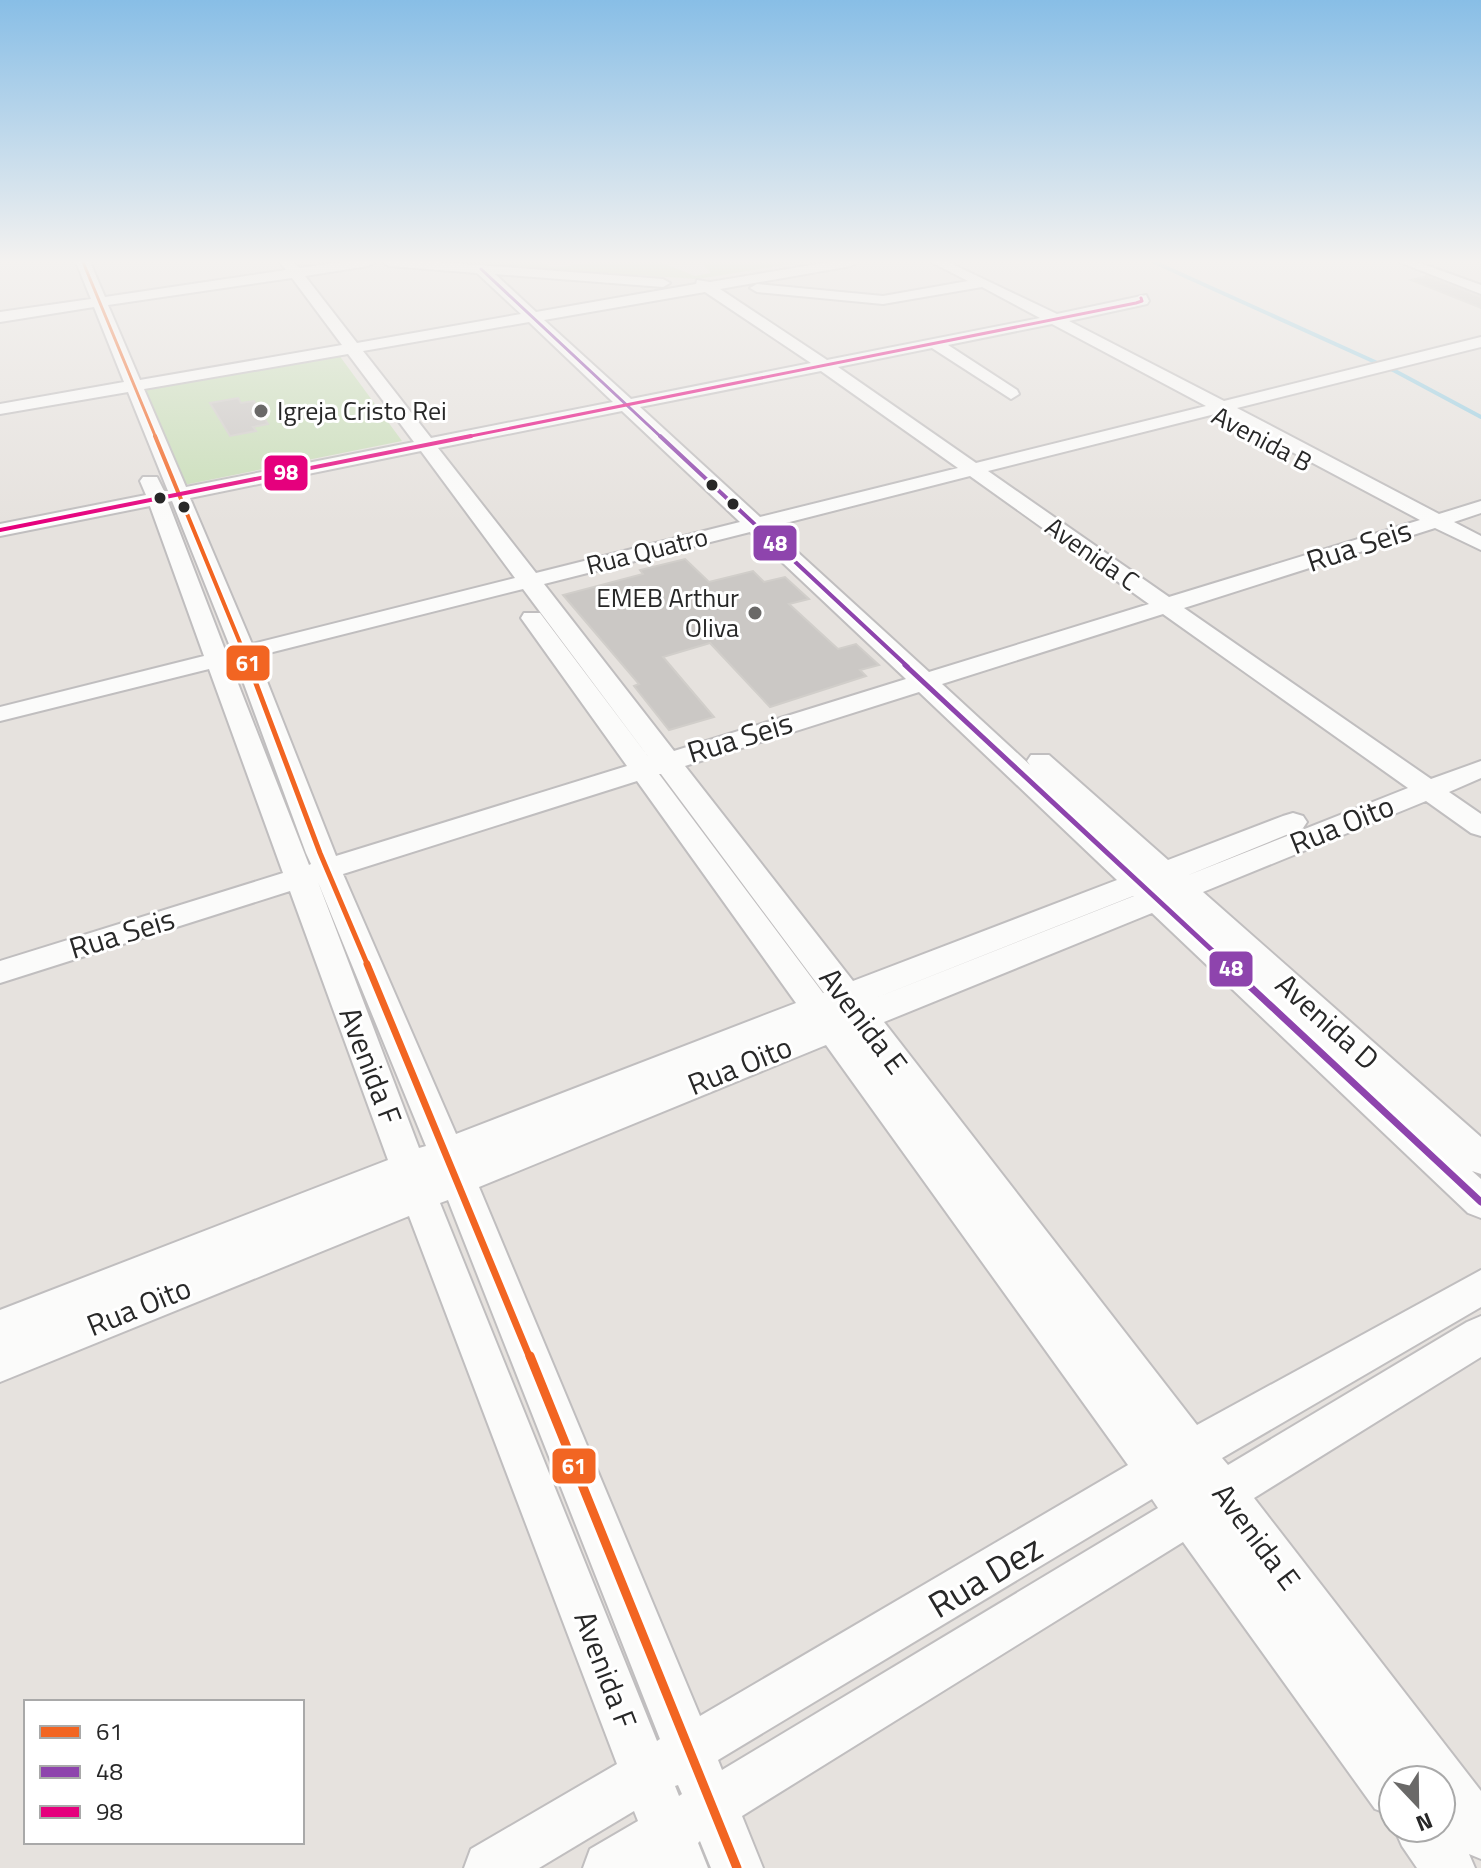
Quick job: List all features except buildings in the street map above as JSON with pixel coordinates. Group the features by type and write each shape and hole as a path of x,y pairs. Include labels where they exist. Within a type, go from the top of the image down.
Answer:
{"street":[{"name":"Avenida F","path":"109,349 310,866 414,1181 675,1850"},
{"path":"0,409 123,388 296,349"},
{"name":"Avenida E","path":"344,349 1206,1502 1427,1764"},
{"name":"Avenida D","path":"577,349 1159,886 1481,1202"},
{"name":"Avenida C","path":"809,349 1429,779 1481,827"},
{"path":"0,522 889,349"},
{"path":"936,349 1011,394"},
{"name":"Avenida B","path":"1101,349 1422,519 1481,557"},
{"name":"Rua Quatro","path":"0,714 228,650 1434,349"},
{"name":"Rua Quatro","path":"1428,351 1439,349"},
{"path":"0,403 123,388"},
{"name":"Avenida F","path":"146,468 166,492"},
{"path":"0,530 166,492"},
{"name":"Rua Seis","path":"0,972 310,866 649,757 1422,519 1481,495"},
{"name":"Rua Seis","path":"1422,519 1481,507"},
{"name":"Avenida B","path":"1422,519 1481,544"},
{"name":"Rua Quatro","path":"0,699 228,650"},
{"name":"Rua Oito","path":"0,1363 452,1165 1429,779 1481,747"},
{"name":"Rua Oito","path":"1429,779 1481,769"},
{"name":"Avenida C","path":"1429,779 1481,804"},
{"name":"Avenida F","path":"310,866 452,1165 737,1868"},
{"name":"Rua Seis","path":"0,952 310,866"},
{"name":"Avenida D","path":"1159,886 1481,1159"},
{"name":"Rua Oito","path":"0,1328 414,1181"},
{"name":"Rua Dez","path":"490,1868 1176,1462 1481,1287"},
{"name":"Rua Dez","path":"609,1868 675,1850 711,1805 1481,1335"},
{"name":"Avenida E","path":"1206,1502 1377,1766"},
{"name":"Avenida E","path":"1457,1801 1481,1833"},
{"path":"1432,1844 1449,1868"}],"green space":[{"path":"336,351 402,441 174,487 134,386"}],"waterway":[{"path":"1347,349 1481,417"}],"transit line":[{"name":"61","path":"119,349 244,652 320,853 458,1179 737,1868"},
{"name":"48","path":"567,349 1481,1202"},
{"name":"98","path":"0,530 905,349"}],"place":[{"name":"Igreja Cristo Rei","path":"261,411"},
{"name":"EMEB Arthur Oliva","path":"755,613"}]}
